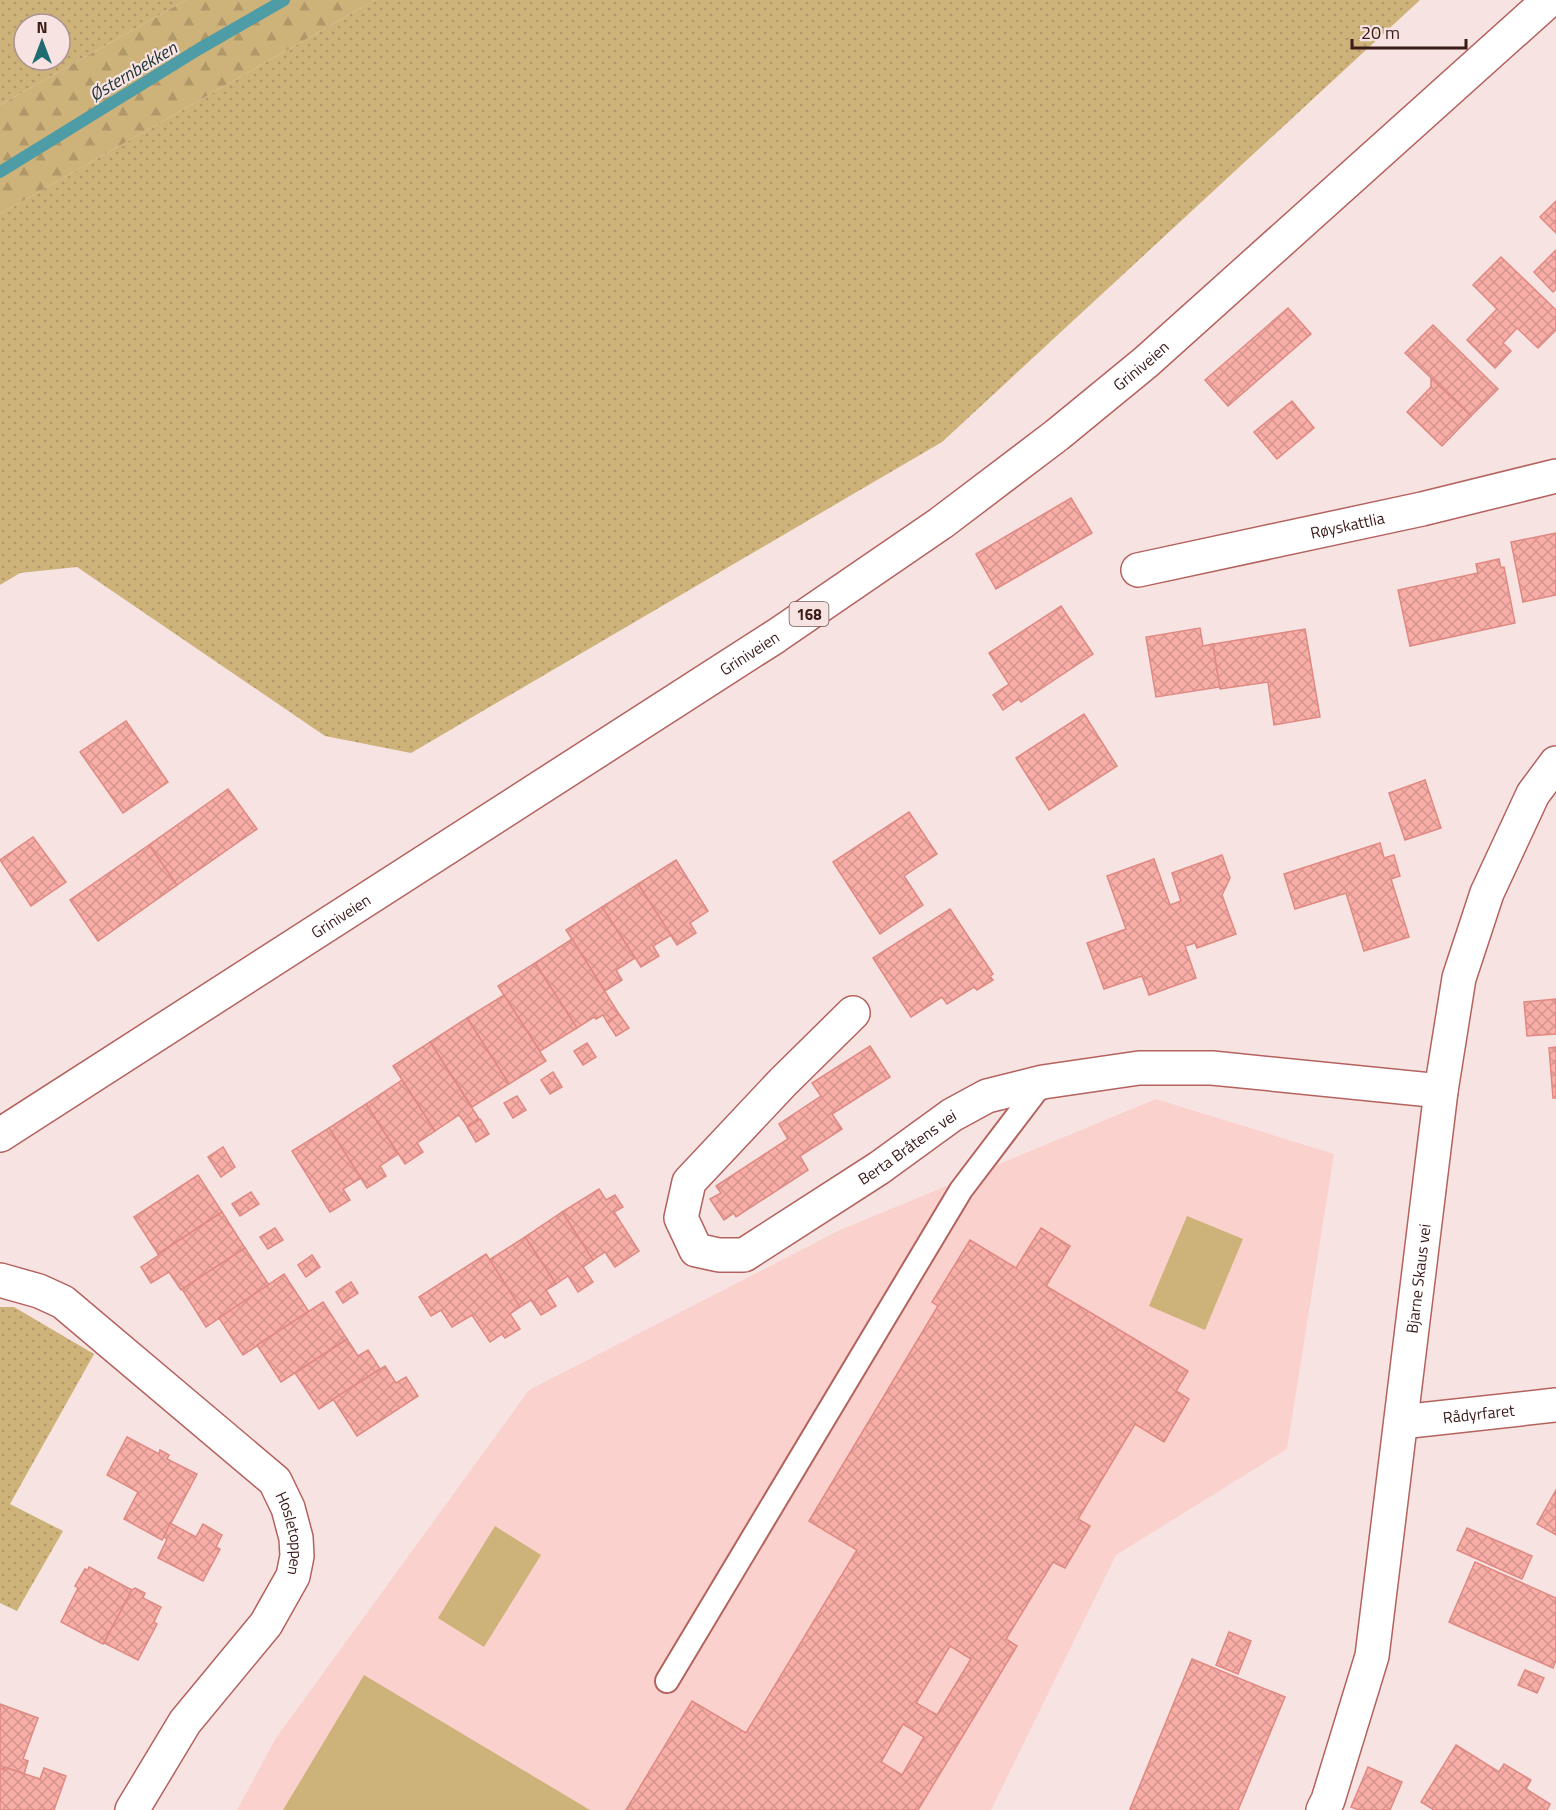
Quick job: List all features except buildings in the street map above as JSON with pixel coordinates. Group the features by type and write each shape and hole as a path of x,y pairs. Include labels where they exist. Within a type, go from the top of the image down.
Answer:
{"street":[{"name":"Griniveien","path":"0,1135 766,643 941,523 1057,435 1146,362 1549,0"},
{"name":"Røyskattlia","path":"1138,570 1422,508 1556,476"},
{"name":"Bjarne Skaus vei","path":"1323,1810 1372,1656 1441,1091 1459,978 1487,893 1533,794 1556,763"},
{"name":"Berta Bråtens vei","path":"853,1013 783,1082 689,1182 681,1218 696,1250 718,1255 744,1255 879,1168 952,1115 987,1096 1044,1082 1139,1068 1212,1068 1441,1091"},
{"name":"Hosletoppen","path":"0,1280 39,1291 63,1302 275,1481 288,1508 296,1538 297,1556 293,1576 266,1624 185,1722 132,1810"},
{"name":"Rådyrfaret","path":"1401,1422 1556,1405"}],"lane":[{"path":"667,1682 961,1190 1044,1082"}],"shaded area":[{"path":"1156,1099 1334,1154 1287,1449 1116,1555 991,1810 237,1810 276,1738 529,1390 840,1230"}],"green space":[{"path":"0,0 186,0 72,64 72,12 12,12 12,72 58,72 0,105"},
{"path":"186,0 375,0 0,214 0,105 58,72 72,72 72,64"},
{"path":"375,0 1420,0 942,442 411,753 325,736 77,567 20,573 0,585 0,214"},
{"path":"1187,1216 1243,1239 1205,1330 1149,1306"},
{"path":"0,1307 14,1307 94,1354 10,1504 63,1531 17,1611 0,1603"},
{"path":"495,1526 541,1555 484,1647 438,1618"},
{"path":"364,1675 590,1810 283,1810"}],"waterway":[{"name":"Østernbekken","path":"0,172 199,49 284,0"}]}
